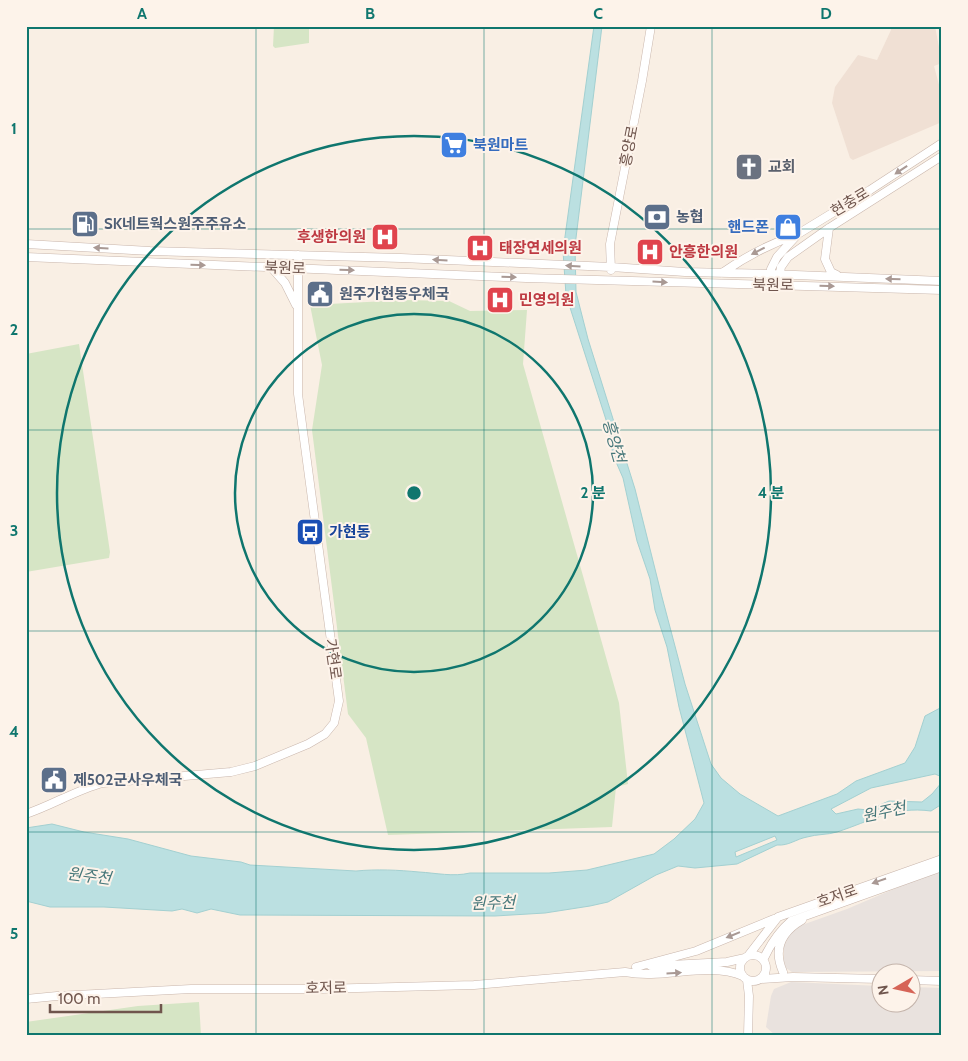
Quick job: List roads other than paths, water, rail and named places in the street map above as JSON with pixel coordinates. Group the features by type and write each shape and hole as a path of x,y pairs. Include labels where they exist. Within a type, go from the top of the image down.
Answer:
{"street":[{"name":"흥양로","path":"608,280 610,244 651,26"},
{"name":"현충로","path":"775,274 777,257 798,234 942,143"},
{"name":"현충로","path":"775,274 788,257 829,228 942,156"},
{"path":"870,190 875,199"},
{"path":"829,228 825,252 827,266 831,272 841,276"},
{"path":"722,273 769,246 798,234"},
{"name":"북원로","path":"26,244 150,251 400,258 685,272 942,281"},
{"path":"149,263 150,251"},
{"name":"가현로","path":"26,814 84,788 103,783 232,772 255,766 308,744 325,734 334,723 339,701 298,394 298,256"},
{"name":"북원로","path":"26,257 543,278 942,290"},
{"path":"271,267 285,282 298,310"},
{"path":"775,274 778,285"},
{"path":"770,285 775,274"},
{"name":"호저로","path":"636,967 696,951 778,917 942,859"},
{"name":"호저로","path":"817,912 942,867"},
{"path":"749,996 752,987 766,972 764,962 773,940 791,921 817,912"},
{"path":"783,972 778,953 780,942 792,927 817,912"},
{"path":"748,1035 749,996 740,966 778,917"},
{"path":"625,972 636,967 727,962 756,955 764,962 793,977"},
{"path":"625,972 639,975 716,970 759,980 793,977 870,979"},
{"name":"호저로","path":"26,999 191,989 319,989 474,984 625,972"},
{"path":"920,980 942,981"}],"water":[{"path":"594,26 602,26 575,246 576,292 588,339 635,489 685,684 711,764 721,778 740,794 778,816 837,794 856,781 905,763 915,747 925,716 942,707 942,777 935,774 871,788 831,809 836,814 858,809 868,810 889,801 922,802 942,782 942,804 931,811 917,810 894,813 830,834 811,836 777,845 737,864 695,868 678,866 656,875 608,902 545,913 495,916 240,915 211,909 197,913 182,909 172,911 104,907 50,907 26,901 26,828 52,824 84,832 128,839 191,856 241,862 250,865 356,871 395,870 457,875 470,873 549,873 587,870 654,854 674,839 695,819 704,803 679,707 667,647 655,610 650,579 637,541 623,478 613,455 608,426 566,295 563,251","holes":["775,836 777,840 736,857 735,852"]}],"place":[{"name":"북원마트","path":"454,145"},
{"name":"교회","path":"749,167"},
{"name":"농협","path":"657,217"},
{"name":"SK네트웍스원주주유소","path":"85,224"},
{"name":"핸드폰","path":"788,227"},
{"name":"후생한의원","path":"385,237"},
{"name":"태장연세의원","path":"480,248"},
{"name":"안흥한의원","path":"650,252"},
{"name":"원주가현동우체국","path":"320,294"},
{"name":"민영의원","path":"500,300"},
{"name":"가현동","path":"310,532"},
{"name":"제502군사우체국","path":"54,780"}],"water label":[{"name":"흥양천","path":"614,441"},
{"name":"원주천","path":"884,812"},
{"name":"원주천","path":"89,876"},
{"name":"원주천","path":"493,903"}]}
